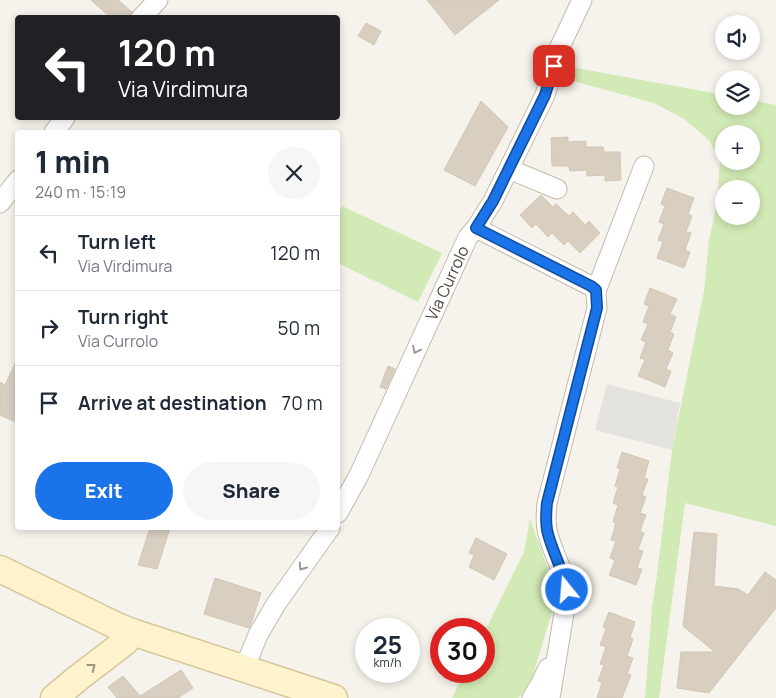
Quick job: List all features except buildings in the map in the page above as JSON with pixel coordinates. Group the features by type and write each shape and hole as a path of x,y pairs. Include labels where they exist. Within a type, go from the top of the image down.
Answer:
{"main road":[{"path":"0,569 132,632 334,698"},
{"path":"54,698 124,642 132,632"}],"street":[{"path":"144,15 158,0"},
{"name":"Via Currolo","path":"340,509 359,474 468,237 493,201 545,95 558,51 582,0"},
{"path":"56,130 63,120"},
{"path":"550,698 567,590 565,579 547,532 547,503 597,308 596,290 644,166"},
{"path":"509,169 557,189"},
{"path":"0,203 15,184"},
{"path":"476,228 596,290"},
{"path":"244,669 258,634 276,604 329,530"},
{"path":"532,698 558,646"}],"green space":[{"path":"571,67 715,93 715,115 760,115 760,102 776,105 776,526 685,503 659,698 645,698 652,607 672,450 704,291 709,240 715,209 715,225 760,225 760,180 719,180 719,170 760,170 760,125 715,125 715,150 710,141 684,119 654,103 566,79"},
{"path":"342,206 442,253 418,302 340,264 340,211"},
{"path":"530,519 556,591 554,605 533,675 525,691 518,698 452,698 459,683 495,683 495,618 491,618 524,552"}],"shaded area":[{"path":"607,384 680,403 672,450 595,430"}],"route":[{"path":"554,66 545,95 493,201 476,228 596,290 597,308 547,503 547,532 565,579 567,590"}]}
